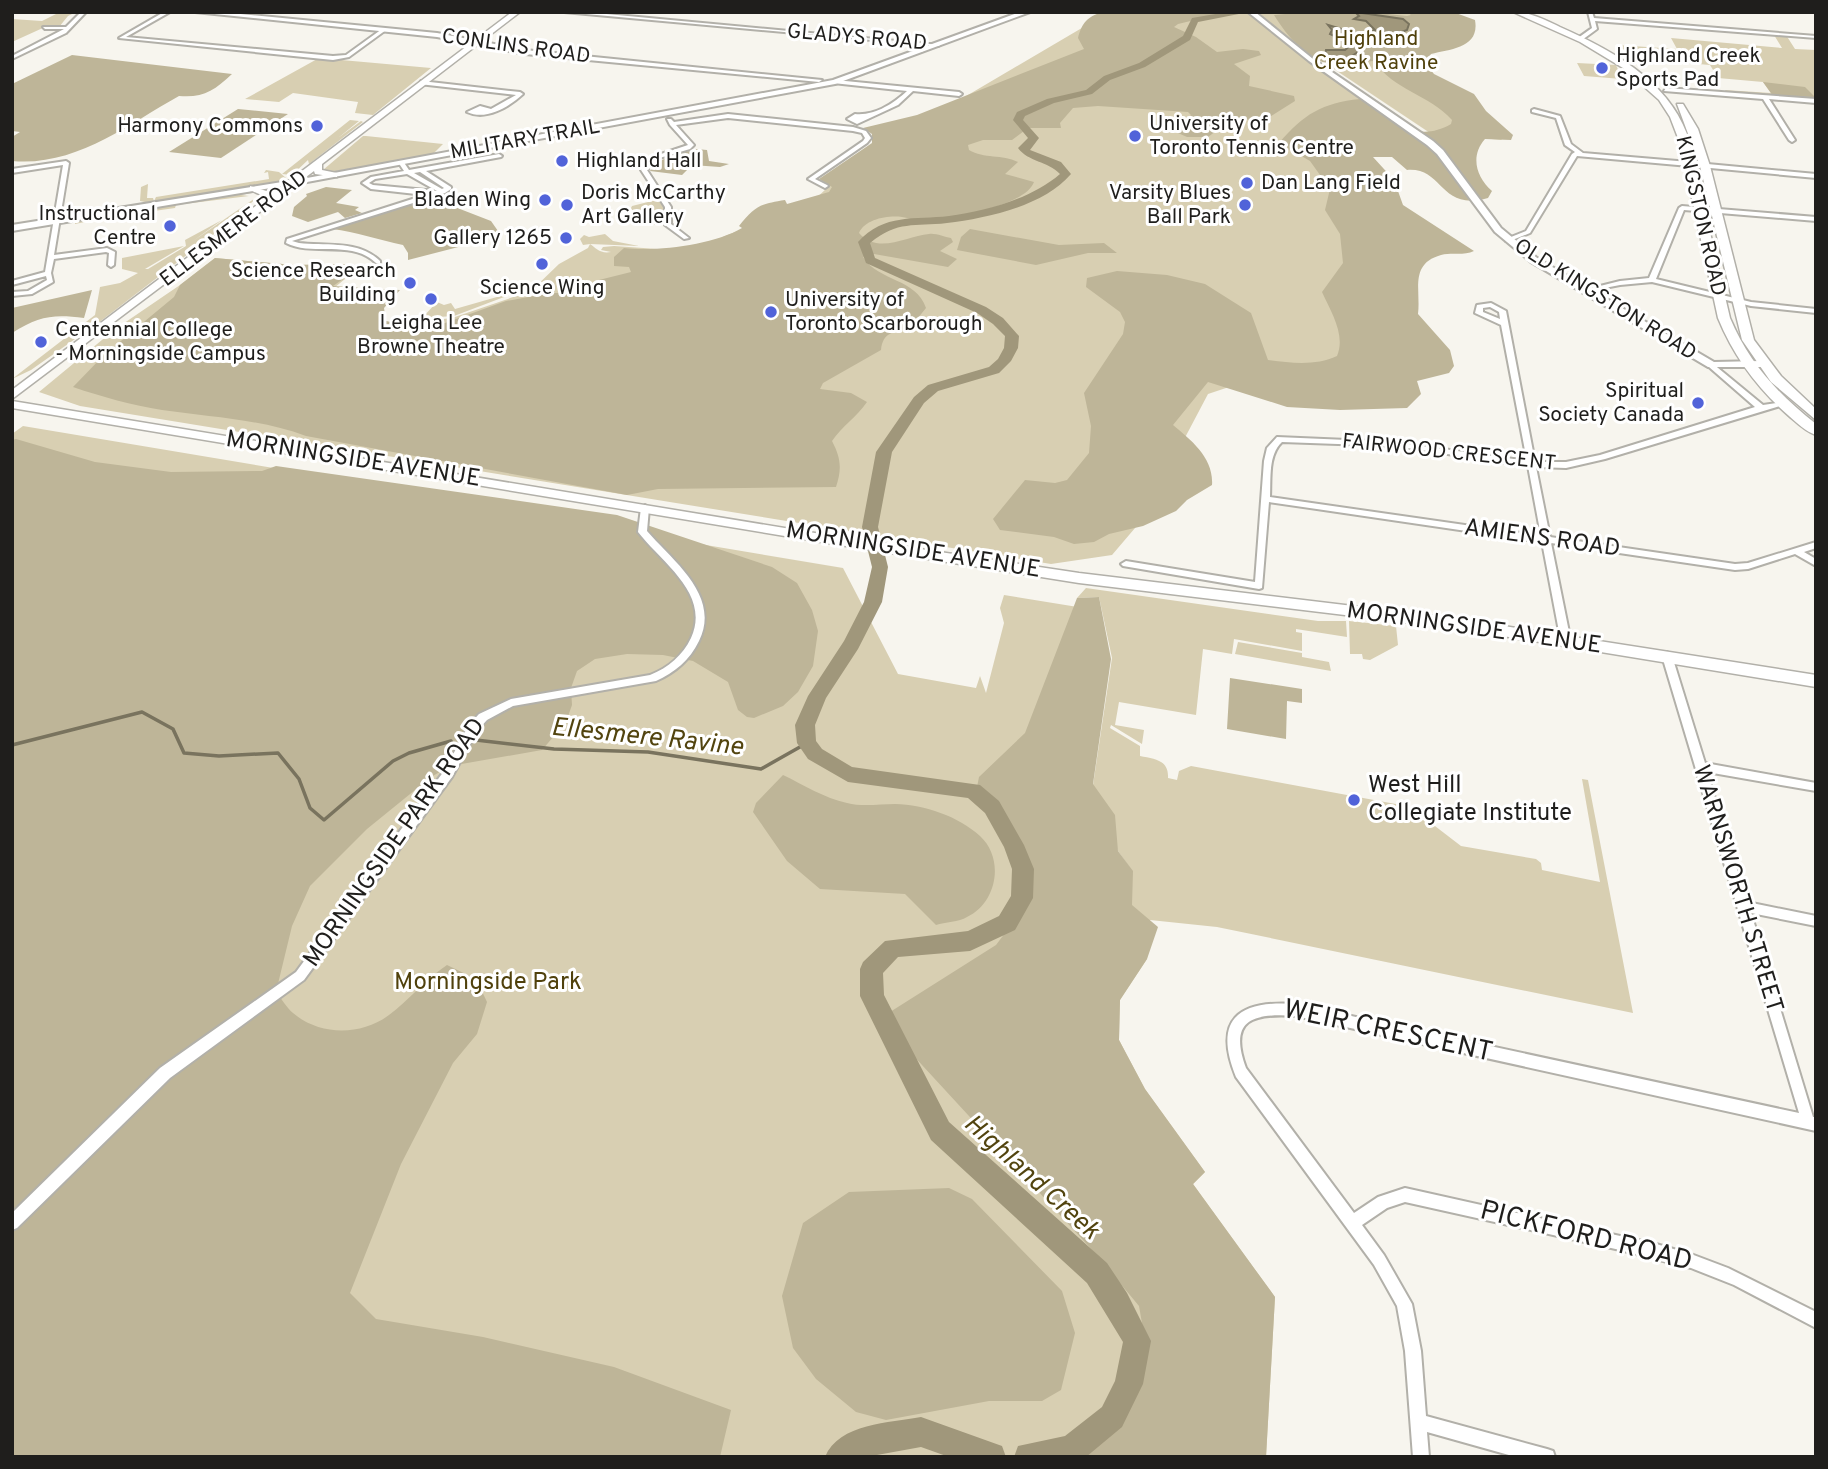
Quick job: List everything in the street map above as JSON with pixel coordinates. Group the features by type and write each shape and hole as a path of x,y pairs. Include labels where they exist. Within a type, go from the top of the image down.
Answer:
{"main road":[{"name":"ELLESMERE ROAD","path":"12,396 474,42 517,12"},
{"name":"KINGSTON ROAD","path":"1517,12 1583,38 1623,65 1663,100 1681,131 1718,296 1732,340 1745,364 1783,404 1816,431"},
{"name":"KINGSTON ROAD","path":"1530,12 1638,67 1666,90 1687,117 1705,166 1748,340 1776,379 1816,416"},
{"path":"317,164 318,172 334,175"},
{"path":"253,188 268,193 271,196 269,201"},
{"name":"MORNINGSIDE AVENUE","path":"12,404 827,539 1151,588 1453,623 1816,681"}],"street":[{"path":"12,58 67,27 84,12"},
{"path":"168,12 121,38 333,58 347,56 384,30"},
{"name":"CONLINS ROAD","path":"198,12 384,30 525,52 835,82"},
{"name":"GLADYS ROAD","path":"566,12 938,45"},
{"path":"1017,12 1026,13"},
{"name":"OLD KINGSTON ROAD","path":"1251,12 1311,60 1430,143 1440,152 1508,240 1534,260 1712,365 1761,408"},
{"path":"1583,38 1595,28 1590,12"},
{"name":"MILITARY TRAIL","path":"12,228 334,175 665,116 835,82 1026,13"},
{"path":"1625,22 1624,18 1629,15"},
{"path":"1593,19 1816,37"},
{"path":"45,28 67,27"},
{"path":"12,52 21,53"},
{"path":"835,82 959,94"},
{"path":"421,83 520,94 505,107 489,110"},
{"path":"864,117 896,104 912,89"},
{"path":"1666,90 1816,101"},
{"path":"1765,97 1792,139"},
{"path":"1534,111 1558,117 1568,145 1581,153"},
{"path":"665,116 688,144 654,158 644,170 668,207 668,225 686,238"},
{"path":"672,124 730,116 851,129 867,135 865,142 811,178 825,186"},
{"path":"439,193 371,187 365,183 373,178 499,156 491,146"},
{"path":"1508,240 1528,232 1575,154 1816,176"},
{"path":"401,162 408,172 439,193"},
{"path":"12,171 66,163 48,273 51,281 30,293 12,295"},
{"path":"378,262 369,253 334,247 296,246 289,243 289,240 449,188 447,184 421,170"},
{"path":"1652,280 1680,209 1715,209 1816,219"},
{"path":"51,257 107,250 112,252 111,265"},
{"path":"12,282 48,273"},
{"path":"1586,291 1620,283 1652,280 1737,301 1816,311"},
{"path":"1503,323 1566,642"},
{"name":"OLD KINGSTON ROAD","path":"1712,365 1764,364"},
{"path":"1761,408 1783,404"},
{"name":"FAIRWOOD CRESCENT","path":"1126,564 1259,586 1271,448 1280,439 1394,444 1532,464 1579,463 1761,408"},
{"name":"AMIENS ROAD","path":"1266,499 1735,567 1748,566 1816,545"},
{"name":"MORNINGSIDE PARK ROAD","path":"12,1223 158,1078 189,1053 289,986 303,973 448,774 473,728 483,717 510,703 652,678 671,670 680,662 701,629 702,610 691,587 642,532 645,508"},
{"path":"1798,552 1816,563"},
{"name":"WARNSWORTH STREET","path":"1667,656 1742,906 1812,1123"},
{"path":"1699,766 1816,787"},
{"path":"1742,906 1816,921"},
{"name":"WEIR CRESCENT","path":"1421,1457 1413,1351 1404,1304 1379,1260 1241,1072 1233,1054 1232,1034 1243,1018 1256,1010 1273,1007 1296,1010 1812,1123"},
{"name":"PICKFORD ROAD","path":"1352,1223 1383,1202 1405,1195 1692,1261 1741,1281 1816,1320"},
{"path":"1419,1422 1547,1457"}],"green space":[{"path":"60,12 76,12 68,16 59,27 45,27 12,42 12,19 42,21"},
{"path":"1102,12 1228,12 1174,27 1196,37 1217,52 1243,49 1259,51 1261,55 1234,64 1250,76 1249,86 1294,96 1295,101 1265,120 1232,119 1208,137 1187,137 1178,133 1191,115 1188,112 1098,106 1073,108 1060,123 1061,128 1028,128 1012,140 983,140 968,145 969,150 975,153 1018,162 1005,174 1034,182 1028,191 1017,198 985,210 950,217 921,221 890,217 866,224 859,233 875,243 893,243 929,234 951,238 953,242 940,251 957,259 948,267 874,254 863,257 878,271 914,291 926,308 909,329 887,336 881,350 823,383 820,389 851,393 867,402 832,441 840,464 836,487 658,489 627,495 306,436 253,422 151,408 73,387 104,355 174,297 180,285 215,258 294,265 350,264 339,275 346,277 333,286 400,290 384,308 386,321 421,328 445,323 506,301 550,293 572,293 595,281 631,272 629,267 614,266 614,257 624,248 668,248 716,239 742,228 739,226 759,207 785,200 787,204 829,192 832,187 819,179 872,143 872,134 863,128 917,115 1084,49 1078,38 1081,28 1089,18"},
{"name":"University of Toronto Scarborough","path":"1109,12 1248,12 1276,35 1425,134 1359,143 1419,365 1238,384 1208,394 1141,521 1112,555 1051,564 80,406 39,392 114,330 215,258 294,265 350,264 356,270 312,306 417,328 403,324 452,318 531,291 559,264 588,248 590,244 604,252 611,252 601,250 603,247 614,246 687,251 812,202 856,161"},
{"name":"Highland Creek Ravine","path":"1254,12 1453,12 1416,57 1413,69 1471,101 1502,140 1430,133 1277,31"},
{"path":"1368,12 1407,16 1411,15 1407,12 1453,12 1475,20 1475,29 1469,42 1431,54 1425,63 1434,74 1474,94 1486,111 1513,135 1511,140 1485,139 1480,146 1477,166 1482,179 1492,191 1488,198 1472,201 1460,199 1451,195 1428,175 1407,170 1392,157 1373,157 1394,180 1403,205 1474,251 1441,255 1431,259 1420,271 1418,314 1450,350 1454,366 1449,373 1417,381 1421,394 1407,408 1340,410 1287,407 1208,382 1173,425 1200,450 1209,466 1212,485 1187,500 1176,511 1143,526 1109,534 1094,542 1074,544 1054,537 1000,530 993,519 1025,480 1055,483 1067,480 1089,453 1091,426 1084,393 1123,334 1125,322 1120,312 1086,287 1087,278 1117,271 1167,275 1205,284 1251,313 1268,360 1312,362 1337,356 1339,332 1322,292 1343,263 1340,234 1325,210 1330,189 1310,161 1279,143 1297,124 1324,107 1360,99 1392,121 1414,130 1438,130 1451,124 1452,120 1433,104 1391,79 1374,61 1336,65 1308,54 1292,40 1274,15"},
{"path":"1774,35 1786,35 1795,49 1816,50 1816,100 1727,94 1725,90 1771,93 1763,82 1718,78 1710,65 1638,59 1617,45 1677,49 1671,38 1782,48"},
{"path":"72,55 232,74 208,92 195,96 179,96 100,142 79,151 35,161 12,161 12,137 20,132 12,131 12,84"},
{"path":"319,58 431,68 373,115 355,113 358,102 293,93 279,102 245,99"},
{"path":"1577,63 1616,65 1622,79 1584,76"},
{"path":"1763,82 1805,87 1815,97 1773,96"},
{"path":"238,109 288,114 221,158 169,152"},
{"path":"350,120 359,121 338,138 363,122 309,164 308,160 292,175 282,174"},
{"path":"363,136 443,144 433,154 331,172 323,170"},
{"path":"696,149 707,150 709,161 729,164 720,167 692,165 682,175 650,171 664,159"},
{"path":"266,170 279,172 286,178 150,203 140,201 141,187 148,184 147,198 153,198 154,201 156,197 269,179 268,172 264,173"},
{"path":"326,187 352,190 336,203 359,207 355,210 362,213 345,218 338,212 308,222 292,216 294,207 306,194"},
{"path":"249,192 258,192 241,195 249,196 176,205 175,208 154,211 152,218 147,219 148,210 145,219 129,222 129,213 75,224 67,223"},
{"path":"261,194 250,204 252,205 102,320 31,370 12,379 95,315 100,287 120,283 138,273 122,269 122,258 184,246 145,269 148,269 186,246 185,240 222,220 193,241"},
{"path":"429,197 491,221 498,231 470,244 408,260 408,253 403,245 332,229"},
{"path":"660,199 668,214 665,223 654,225 628,214 632,206"},
{"path":"970,229 1059,245 1104,243 1117,253 1088,253 1036,265 957,250 961,237"},
{"path":"605,234 613,241 639,246 583,245 580,239 584,235 589,237"},
{"path":"525,289 454,316 422,318 437,302 444,305 451,303 455,309"},
{"path":"92,290 84,318 46,318 12,333 12,308"},
{"name":"Morningside Park","path":"23,426 668,534 688,542 843,568 898,674 976,688 980,676 986,693 1004,623 1000,608 1004,595 1090,609 1081,735 1103,847 1130,868 1118,851 1093,785 1112,658 1099,597 1077,598 1086,588 1318,621 1346,621 1347,637 1296,629 1296,632 1302,633 1302,651 1234,639 1232,654 1203,649 1196,715 1119,702 1115,725 1144,730 1142,744 1111,725 1110,728 1140,746 1140,756 1164,764 1168,778 1177,780 1179,771 1191,766 1401,805 1418,813 1461,846 1536,859 1541,863 1542,870 1600,882 1582,779 1588,780 1633,1013 1217,927 1150,920 1147,959 1120,1000 1119,1040 1145,1089 1205,1172 1193,1184 1275,1297 1266,1457 12,1457 12,434"},
{"path":"12,440 95,462 171,472 262,471 276,466 617,515 772,567 797,583 812,610 818,631 813,666 798,692 783,706 754,718 747,717 738,710 728,682 693,661 663,655 627,654 595,659 577,671 571,688 572,705 566,722 542,750 450,766 431,777 367,829 310,886 292,926 276,992 291,1011 304,1021 328,1029 353,1030 378,1022 389,1015 447,965 476,979 487,1002 477,1034 453,1063 401,1164 350,1293 376,1319 483,1337 614,1367 731,1410 720,1457 12,1457"},
{"path":"1099,597 1111,659 1093,784 1115,815 1118,851 1133,871 1132,905 1158,927 1147,959 1120,1000 1119,1040 1145,1089 1205,1172 1193,1184 1275,1297 1266,1457 1058,1457 1089,1438 1120,1402 1146,1346 1139,1306 1095,1253 887,1027 890,1012 996,945 1020,913 1025,867 977,787 979,777 1025,733 1077,598"},
{"path":"1349,621 1396,626 1398,645 1370,660 1363,659 1362,654 1350,654"},
{"path":"1238,642 1302,653 1302,657 1329,662 1331,671 1235,654"},
{"path":"1230,678 1302,689 1302,703 1287,701 1286,739 1227,729"},
{"path":"783,775 839,801 859,805 895,804 918,807 962,823 980,836 993,856 994,880 985,902 964,919 936,925 905,894 820,889 787,861 753,812 756,803"},
{"path":"949,1188 972,1199 1062,1291 1075,1333 1061,1390 1042,1401 989,1401 886,1420 856,1412 816,1379 793,1348 782,1296 803,1223 849,1192"}],"shaded area":[{"path":"1355,12 1403,19 1409,24 1407,30 1370,44 1346,60 1325,55 1326,50 1345,50 1352,44 1330,34 1332,30 1328,25 1361,35 1375,30 1366,21 1354,19 1359,16"}],"waterway":[{"name":"Highland Creek","path":"1029,1457 1071,1450 1112,1417 1129,1384 1137,1341 1097,1273 940,1131 872,996 871,969 893,948 970,941 1007,923 1022,898 1023,869 1014,845 992,807 973,791 848,774 815,754 807,743 805,725 817,696 852,644 873,602 880,567 870,527 884,452 919,400 933,388 994,370 1004,361 1011,348 1012,336 998,321 981,310 870,260 864,242 891,224 974,215 1010,205 1043,191 1066,174 1057,164 1026,152 1023,148 1034,138 1018,120 1021,114 1051,101 1089,92 1107,78 1142,65 1187,38 1195,20 1245,12"},
{"name":"Ellesmere Ravine","path":"12,745 142,712 173,729 184,753 219,756 278,753 299,779 310,808 324,820 393,761 409,753 451,741"},
{"name":"Ellesmere Ravine","path":"476,740 554,749 648,752 761,769 807,743"},
{"name":"Highland Creek","path":"840,1457 860,1443 921,1432 991,1457"}],"place":[{"name":"Highland Creek Sports Pad","path":"1602,68"},
{"name":"Harmony Commons","path":"317,126"},
{"name":"University of Toronto Tennis Centre","path":"1135,136"},
{"name":"Highland Hall","path":"562,161"},
{"name":"Dan Lang Field","path":"1247,183"},
{"name":"Bladen Wing","path":"545,200"},
{"name":"Doris McCarthy Art Gallery","path":"567,205"},
{"name":"Varsity Blues Ball Park","path":"1245,205"},
{"name":"Instructional Centre","path":"170,226"},
{"name":"Gallery 1265","path":"566,238"},
{"name":"Science Wing","path":"542,264"},
{"name":"Science Research Building","path":"410,283"},
{"name":"Leigha Lee Browne Theatre","path":"431,299"},
{"name":"University of Toronto Scarborough","path":"771,312"},
{"name":"Centennial College - Morningside Campus","path":"41,342"},
{"name":"Spiritual Society Canada","path":"1698,403"},
{"name":"West Hill Collegiate Institute","path":"1354,800"}]}
